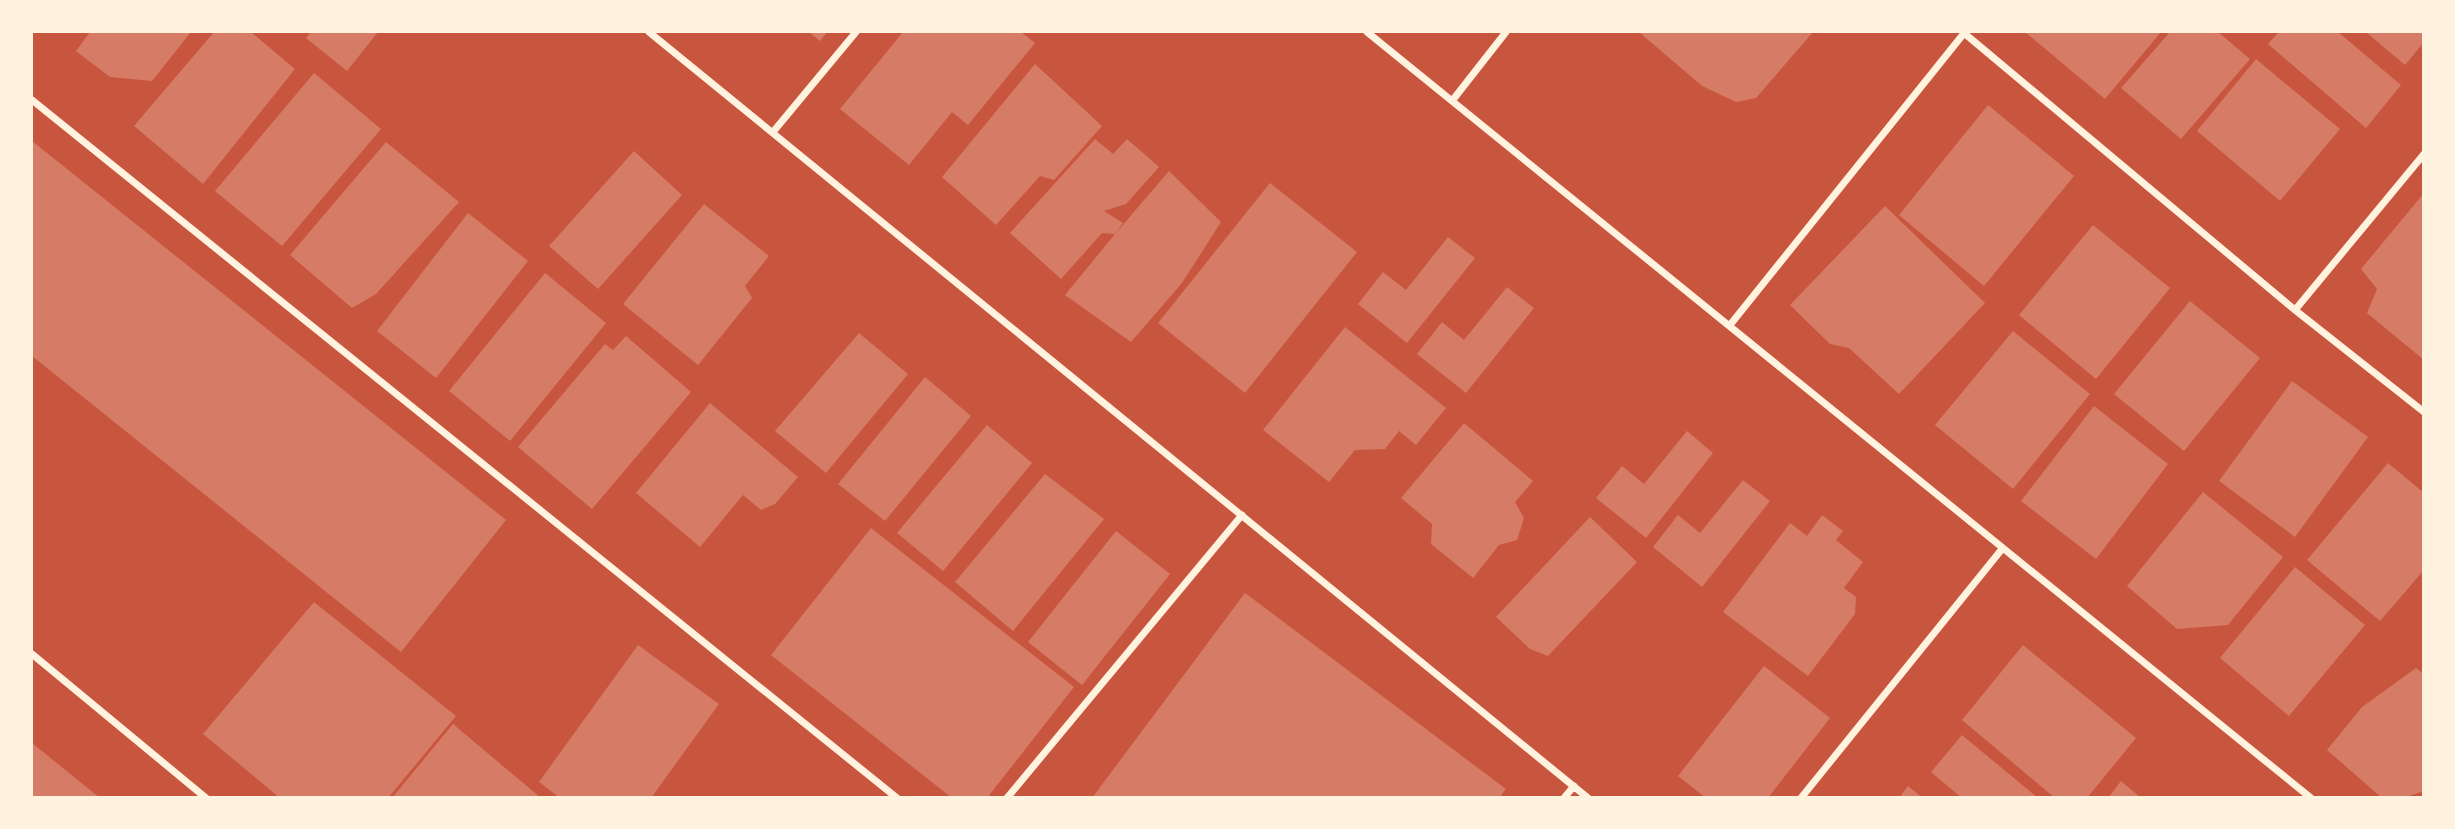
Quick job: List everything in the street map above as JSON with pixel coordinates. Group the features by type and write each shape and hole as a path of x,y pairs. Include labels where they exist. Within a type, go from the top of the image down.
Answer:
{"street":[{"path":"649,32 1588,797"},
{"path":"772,132 856,32"},
{"path":"1367,32 2311,797"},
{"path":"1452,101 1507,32"},
{"path":"1730,325 1964,32 2295,310 2424,412"},
{"path":"32,100 897,797"},
{"path":"2295,310 2424,154"},
{"path":"1007,797 1242,515"},
{"path":"1801,797 2002,549"},
{"path":"32,654 206,797"},
{"path":"1564,797 1574,786"}],"building":[{"path":"90,32 191,32 152,81 110,77 76,51"},
{"path":"214,32 251,32 295,69 203,184 134,126"},
{"path":"311,32 378,32 347,71 306,38"},
{"path":"809,32 827,32 820,41"},
{"path":"903,32 1021,32 1035,43 968,125 952,112 909,165 840,109"},
{"path":"1639,32 1813,32 1756,98 1736,102 1702,86"},
{"path":"2025,32 2161,32 2105,99"},
{"path":"2170,32 2218,32 2250,59 2181,139 2121,88"},
{"path":"2279,32 2338,32 2401,85 2366,128 2268,44"},
{"path":"2366,32 2424,32 2424,42 2405,65"},
{"path":"2256,59 2340,129 2280,201 2197,131"},
{"path":"1035,64 1102,126 1054,180 1040,176 996,225 942,177"},
{"path":"314,73 381,129 282,246 215,191"},
{"path":"1988,105 2074,176 1984,286 1899,215"},
{"path":"1095,139 1113,154 1127,139 1159,167 1126,204 1104,211 1123,223 1115,234 1102,233 1061,279 1010,233"},
{"path":"32,141 506,520 401,652 32,356"},
{"path":"386,142 459,202 376,294 352,308 290,255"},
{"path":"634,151 682,195 598,289 549,246"},
{"path":"1169,171 1221,222 1182,283 1131,342 1065,295"},
{"path":"1270,183 1357,252 1245,393 1158,323"},
{"path":"2424,193 2424,360 2367,313 2377,289 2361,269"},
{"path":"704,204 769,256 745,286 752,298 698,365 623,304"},
{"path":"1885,206 1985,303 1899,394 1849,348 1830,344 1790,305"},
{"path":"468,213 528,261 436,378 377,331"},
{"path":"2093,225 2170,288 2096,379 2019,315"},
{"path":"1448,237 1475,258 1407,343 1358,304 1383,272 1406,290"},
{"path":"545,273 606,323 510,441 449,391"},
{"path":"1507,287 1534,308 1466,393 1417,354 1442,322 1464,340"},
{"path":"2190,301 2260,358 2184,451 2114,394"},
{"path":"1345,327 1446,408 1416,445 1399,431 1385,449 1355,450 1329,482 1263,430"},
{"path":"2013,331 2090,394 2013,489 1935,425"},
{"path":"859,333 908,374 826,473 775,431"},
{"path":"626,336 691,392 592,509 518,447 605,344 613,350"},
{"path":"925,377 971,416 885,521 838,484"},
{"path":"2292,381 2368,437 2295,537 2219,481"},
{"path":"710,403 798,477 775,504 761,510 743,495 700,547 636,493"},
{"path":"2094,406 2168,464 2096,559 2021,501"},
{"path":"1464,423 1533,481 1515,502 1524,518 1517,540 1499,545 1473,578 1431,544 1432,524 1401,498"},
{"path":"987,425 1032,463 943,571 897,533"},
{"path":"1687,431 1713,453 1646,538 1596,498 1622,466 1644,484"},
{"path":"2388,463 2424,493 2424,570 2380,621 2307,560"},
{"path":"1045,474 1104,519 1013,631 955,582"},
{"path":"1743,480 1770,501 1702,587 1653,547 1678,515 1700,533"},
{"path":"2203,492 2283,557 2228,625 2177,629 2127,586"},
{"path":"1822,515 1843,531 1836,540 1863,562 1844,588 1856,597 1855,614 1808,676 1723,612 1790,523 1807,536"},
{"path":"1590,517 1637,562 1548,656 1530,649 1496,617"},
{"path":"871,528 1074,687 987,798 952,798 771,655"},
{"path":"1116,531 1170,574 1082,685 1028,642"},
{"path":"2295,567 2365,625 2289,716 2220,658"},
{"path":"1245,593 1506,789 1499,798 1092,798"},
{"path":"314,602 456,716 388,798 280,798 203,734"},
{"path":"638,645 719,704 651,798 560,798 539,782"},
{"path":"2023,645 2136,738 2087,798 2055,798 1962,720"},
{"path":"1764,666 1830,718 1768,798 1706,798 1678,776"},
{"path":"2416,668 2424,674 2424,791 2403,798 2382,798 2327,750 2362,707"},
{"path":"453,724 541,798 392,798"},
{"path":"1962,735 2038,798 1962,798 1931,772"},
{"path":"32,743 100,798 32,798"},
{"path":"2121,781 2141,798 2108,798"},
{"path":"1908,786 1923,798 1899,798"}]}
